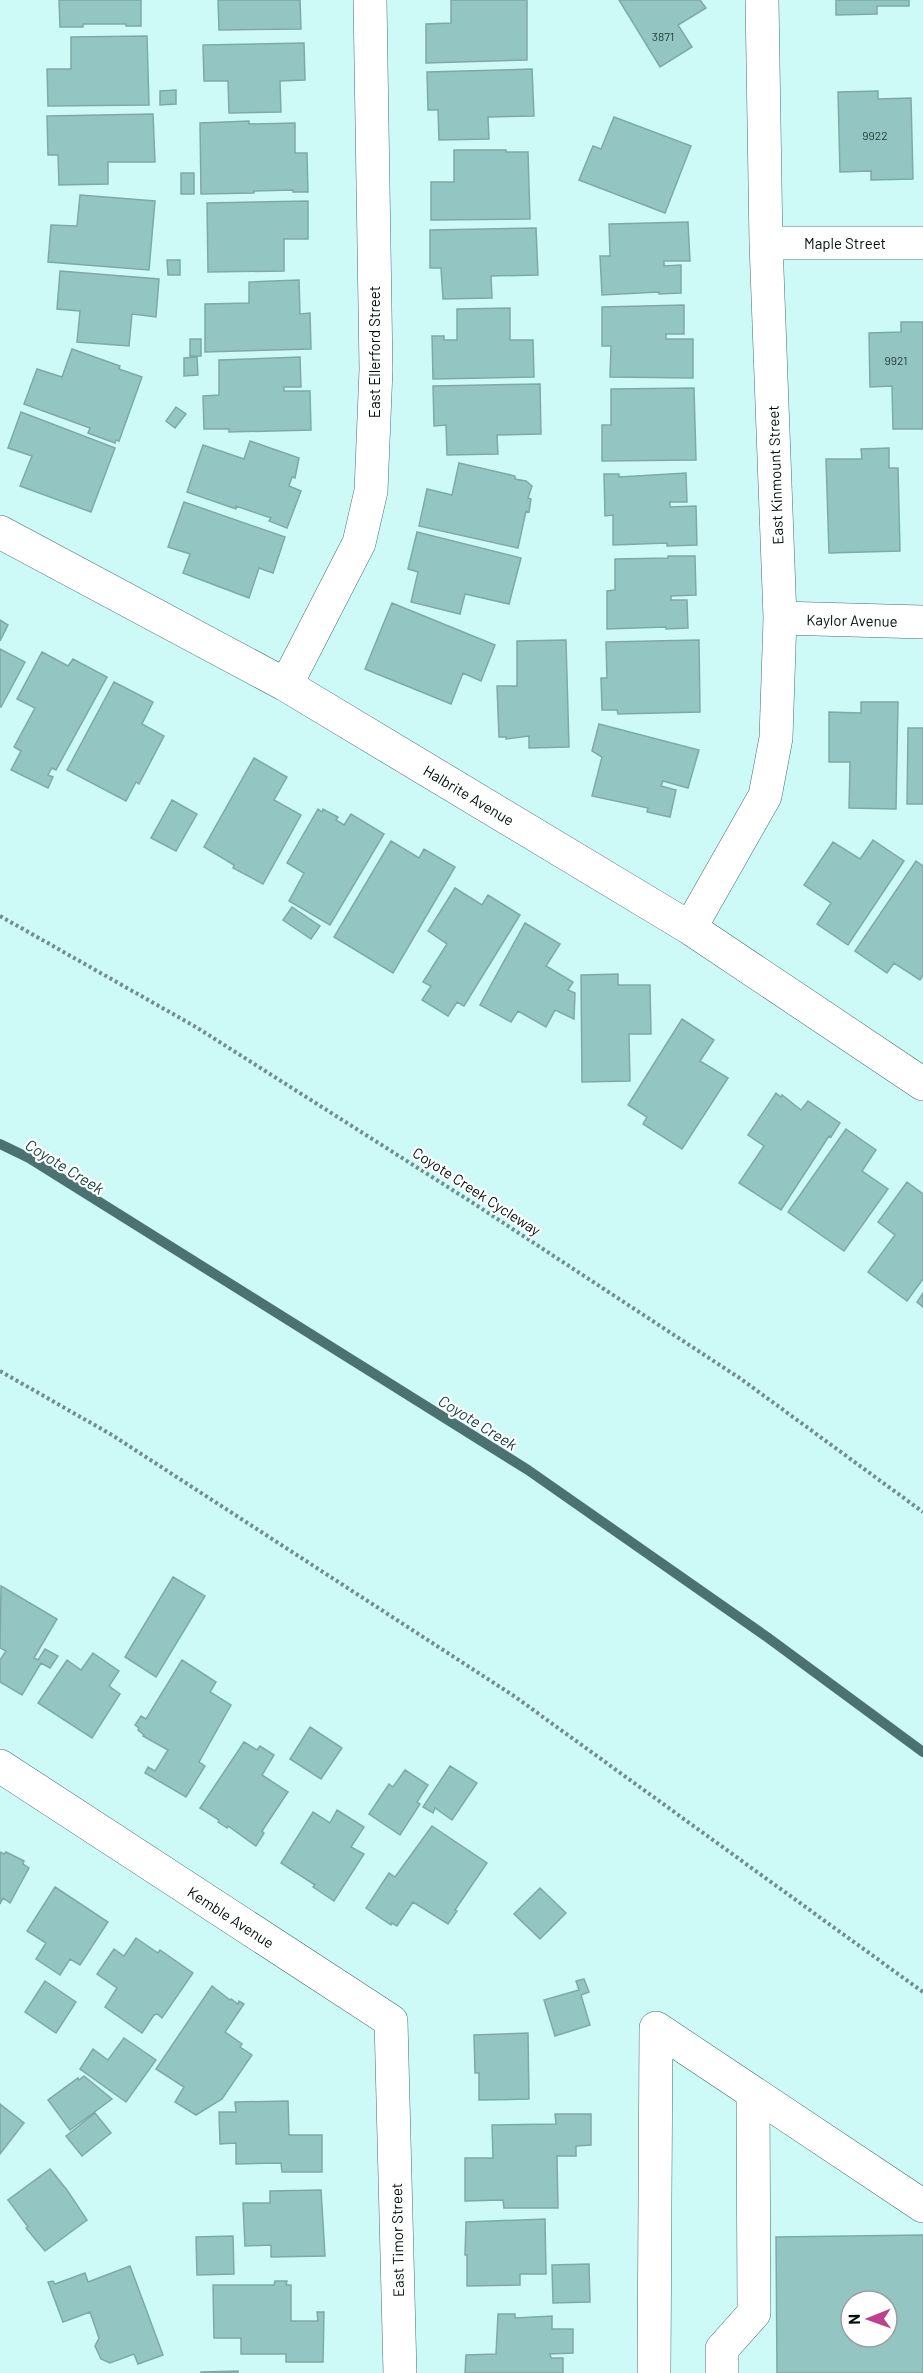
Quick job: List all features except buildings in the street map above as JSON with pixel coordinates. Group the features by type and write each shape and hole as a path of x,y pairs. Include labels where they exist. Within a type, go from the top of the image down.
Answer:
{"street":[{"name":"East Ellerford Street","path":"286,685 359,543 371,491 376,369 370,0"},
{"name":"East Kinmount Street","path":"690,928 765,796 776,738 780,618 766,243 762,0"},
{"name":"Maple Street","path":"766,243 923,243"},
{"name":"Halbrite Avenue","path":"0,532 286,685 690,928 923,1084"},
{"name":"Kaylor Avenue","path":"780,618 923,622"},
{"name":"Kemble Avenue","path":"0,1766 391,2021 394,2108"},
{"path":"654,2373 656,2028 923,2206"},
{"path":"722,2373 722,2349 754,2313 753,2093"},
{"name":"East Timor Street","path":"394,2108 400,2373"}],"path":[{"name":"Coyote Creek Cycleway","path":"0,916 196,1027 483,1209 741,1379 923,1512"},
{"path":"0,1371 112,1435 514,1696 923,1992"}],"waterway":[{"name":"Coyote Creek","path":"0,1144 29,1158 528,1470 767,1637 923,1752"}]}
